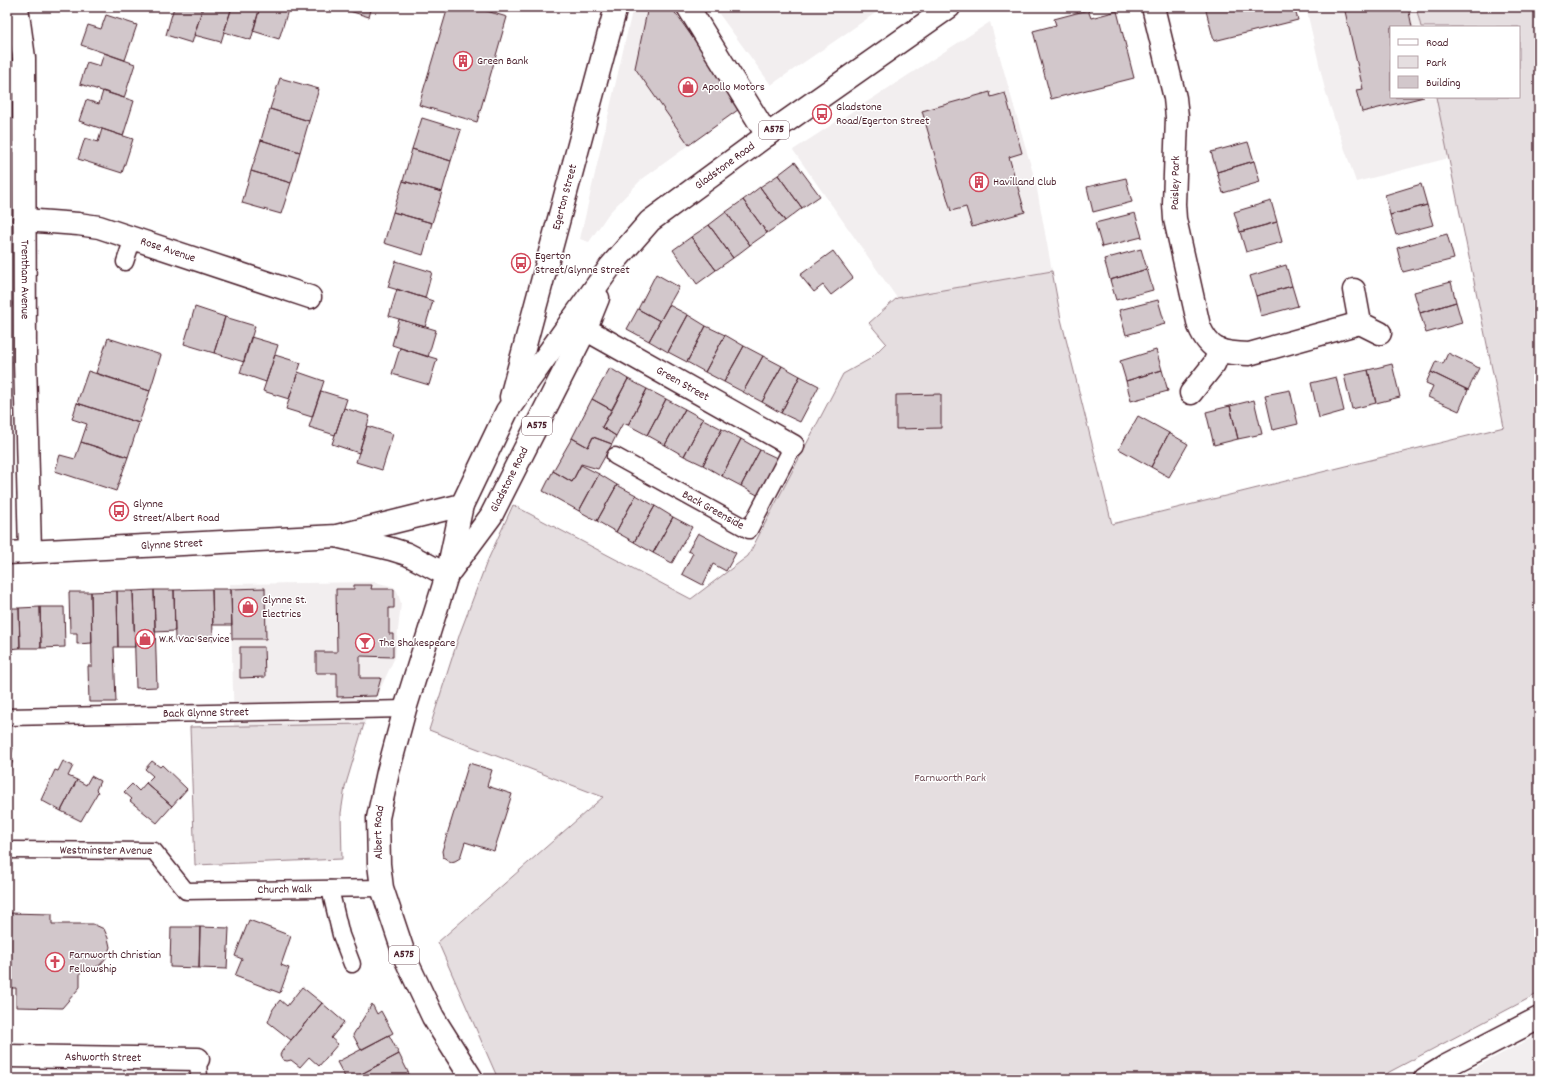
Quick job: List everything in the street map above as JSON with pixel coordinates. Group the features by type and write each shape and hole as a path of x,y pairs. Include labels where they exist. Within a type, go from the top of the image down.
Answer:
{"main road":[{"name":"Trentham Avenue","path":"17,7 24,58 24,220 16,360 30,551"},
{"name":"Egerton Street","path":"507,411 616,7"},
{"path":"688,7 767,135"},
{"name":"Gladstone Road","path":"447,575 491,516 578,325 610,268 650,221 767,135 949,7"},
{"name":"Paisley Park","path":"1153,7 1175,98 1178,117 1174,204 1175,219 1199,326 1204,339 1213,348 1230,353 1249,354 1360,323"},
{"name":"Rose Avenue","path":"24,220 99,227 310,297"},
{"path":"1354,290 1360,323 1380,333"},
{"name":"Gladstone Road","path":"507,411 578,325"},
{"name":"Green Street","path":"578,325 793,446"},
{"path":"1191,393 1214,364 1220,350"},
{"name":"A575","path":"447,575 462,505 507,411"},
{"name":"Glynne Street","path":"7,553 337,536 462,505"},
{"name":"Glynne Street","path":"337,536 407,554 447,575"},
{"name":"Albert Road","path":"447,575 405,708 378,818 379,864 382,888 406,960 432,1017 472,1079"},
{"path":"1425,1079 1446,1066 1539,1018"},
{"name":"Ashworth Street","path":"7,1056 199,1069"}],"lane":[{"path":"125,262 133,238"},
{"name":"Back Greenside","path":"615,456 748,530 793,446"},
{"name":"Back Glynne Street","path":"7,716 405,708"},
{"name":"Westminster Avenue","path":"7,850 154,852 186,891"},
{"name":"Church Walk","path":"186,891 382,888"},
{"path":"330,889 341,935 352,964"}],"shaded area":[{"path":"633,7 671,7 742,107 641,180 609,213 589,242 580,239"},
{"path":"714,7 884,7 771,85"},
{"path":"1306,7 1416,7 1421,26 1390,26 1390,98 1436,98 1449,158 1356,182 1326,94"},
{"path":"990,22 1036,184 1052,271 897,298 793,150"},
{"path":"375,582 394,587 401,603 395,657 364,724 234,727 230,584"},
{"path":"1539,1034 1539,1079 1453,1079"}],"green space":[{"name":"Farnworth Park","path":"1416,7 1539,7 1539,993 1376,1079 498,1079 438,942 603,797 429,730 460,633 486,564 513,505 691,599 748,556 843,374 870,359 886,343 869,323 897,298 1052,271 1061,319 1112,524 1504,427 1436,98 1520,98 1520,26 1421,26"},
{"path":"364,724 345,787 341,813 342,859 195,865 190,727"}],"building":[{"path":"174,7 203,7 192,43 166,35"},
{"path":"203,7 232,7 221,42 194,35"},
{"path":"232,7 260,7 251,40 224,32"},
{"path":"260,7 289,7 279,39 253,31"},
{"path":"336,7 372,7 369,17"},
{"name":"Green Bank","path":"448,7 473,7 507,17 477,122 419,105"},
{"path":"480,7 499,7 498,12"},
{"name":"Apollo Motors","path":"648,7 671,7 742,107 689,145 635,68"},
{"path":"1205,7 1294,7 1298,20 1214,41"},
{"path":"1344,7 1408,7 1412,26 1390,26 1390,98 1420,98 1362,112 1356,90 1363,89"},
{"path":"1088,10 1091,18 1117,11 1134,78 1051,99 1033,31 1056,25 1054,19"},
{"path":"106,15 137,25 125,60 81,45 88,25 101,29"},
{"path":"104,53 135,64 124,98 80,84 87,62 100,66"},
{"path":"280,78 319,89 309,121 270,109"},
{"path":"103,91 134,101 123,136 79,121 86,100 99,104"},
{"name":"Havilland Club","path":"990,92 991,97 1005,93 1022,153 1009,157 1025,212 972,227 966,207 951,211 922,111"},
{"path":"270,109 309,121 300,152 261,140"},
{"path":"422,118 461,130 451,161 412,149"},
{"path":"102,129 133,139 122,173 78,159 85,138 98,142"},
{"path":"261,140 300,152 291,183 251,171"},
{"path":"1248,142 1254,161 1217,172 1211,152"},
{"path":"412,149 451,161 442,192 403,181"},
{"path":"1254,161 1260,182 1223,193 1217,172"},
{"path":"795,162 820,196 802,208 778,175"},
{"path":"251,171 291,183 281,214 242,203"},
{"path":"778,175 802,208 785,221 760,187"},
{"path":"1126,178 1132,202 1093,212 1087,187"},
{"path":"403,181 442,192 432,223 393,212"},
{"path":"1421,184 1427,205 1390,215 1385,195"},
{"path":"760,187 785,221 767,233 743,200"},
{"path":"743,200 767,233 750,245 726,212"},
{"path":"1271,201 1277,222 1240,232 1234,212"},
{"path":"1427,205 1433,225 1396,235 1390,215"},
{"path":"393,212 432,223 423,255 384,243"},
{"path":"726,212 750,245 733,258 709,225"},
{"path":"1135,213 1142,237 1102,247 1095,223"},
{"path":"1277,222 1282,242 1246,252 1240,232"},
{"path":"709,225 733,258 716,270 691,237"},
{"path":"1447,234 1454,259 1403,272 1397,248"},
{"path":"691,237 716,270 697,284 673,250"},
{"path":"1141,249 1147,269 1110,280 1104,259"},
{"path":"833,251 853,278 831,295 823,285 814,292 800,275"},
{"path":"396,261 432,272 425,298 388,287"},
{"path":"1286,265 1292,286 1256,296 1250,276"},
{"path":"1147,269 1153,290 1116,300 1110,280"},
{"path":"656,274 679,287 660,321 638,309"},
{"path":"1451,282 1456,302 1420,313 1414,292"},
{"path":"1292,286 1298,306 1261,316 1256,296"},
{"path":"397,289 433,301 425,327 389,316"},
{"path":"1158,300 1165,324 1126,335 1119,310"},
{"path":"1456,302 1462,323 1426,333 1420,313"},
{"path":"669,305 688,315 668,352 649,341"},
{"path":"195,307 225,317 214,353 184,344"},
{"path":"638,309 660,321 649,341 627,329"},
{"path":"688,315 706,326 687,362 668,352"},
{"path":"225,317 255,326 244,362 214,353"},
{"path":"399,319 436,330 428,357 392,345"},
{"path":"706,326 725,335 705,372 687,362"},
{"path":"725,335 744,346 724,382 705,372"},
{"path":"251,337 278,345 266,382 240,373"},
{"path":"108,338 161,355 150,391 96,373"},
{"path":"744,346 763,356 743,392 724,382"},
{"path":"400,348 437,359 429,385 392,374"},
{"path":"1156,350 1162,370 1126,381 1120,361"},
{"path":"1448,353 1479,368 1468,390 1431,372 1436,361 1443,364"},
{"path":"275,355 301,363 289,399 263,391"},
{"path":"763,356 782,366 762,402 743,392"},
{"path":"1392,364 1400,397 1376,403 1368,370"},
{"path":"782,366 800,376 781,413 762,402"},
{"path":"610,368 628,379 612,410 592,399"},
{"path":"1162,370 1168,391 1131,401 1126,381"},
{"path":"1368,370 1376,403 1352,409 1344,375"},
{"path":"88,371 150,391 139,423 77,403"},
{"path":"298,372 324,381 312,417 286,409"},
{"path":"1431,372 1468,390 1459,411 1428,397 1433,386 1426,383"},
{"path":"800,376 819,386 800,422 781,413"},
{"path":"1336,377 1344,411 1319,418 1311,383"},
{"path":"628,379 647,389 628,425 623,423 616,436 602,427"},
{"path":"647,389 666,399 647,435 628,425"},
{"path":"1290,390 1298,424 1273,430 1265,395"},
{"path":"321,391 347,399 335,435 309,427"},
{"path":"941,394 941,428 896,429 896,395"},
{"path":"592,399 612,410 602,427 616,436 612,444 593,437 588,447 572,438"},
{"path":"666,399 685,409 665,445 647,435"},
{"path":"1254,400 1262,434 1238,439 1230,406"},
{"path":"77,403 139,423 128,457 81,442 87,424 72,419"},
{"path":"1230,406 1238,439 1214,445 1206,412"},
{"path":"344,408 370,416 359,453 332,444"},
{"path":"685,409 703,419 684,456 665,445"},
{"path":"1138,416 1169,433 1151,467 1119,449"},
{"path":"703,419 722,429 703,465 684,456"},
{"path":"367,426 393,434 382,470 356,462"},
{"path":"722,429 741,439 722,476 703,465"},
{"path":"1169,433 1188,444 1169,477 1151,467"},
{"path":"593,437 612,444 598,469 581,464 572,482 553,471 572,438 588,447"},
{"path":"741,439 760,450 741,486 722,476"},
{"path":"81,442 128,457 116,491 55,471 60,455 75,459"},
{"path":"760,450 779,459 759,496 741,486"},
{"path":"581,465 599,474 579,511 543,491 553,471 572,482"},
{"path":"599,474 617,485 597,521 579,511"},
{"path":"617,485 636,495 616,532 597,521"},
{"path":"636,495 655,506 634,542 616,532"},
{"path":"655,506 673,517 653,553 634,542"},
{"path":"673,517 692,527 672,563 653,553"},
{"path":"698,533 736,553 726,571 713,564 703,585 682,574 693,553 688,551"},
{"name":"The Shakespeare","path":"354,585 372,585 371,589 394,589 394,608 389,608 389,634 393,634 393,657 360,656 360,678 381,678 376,696 337,697 337,673 316,673 316,652 337,652 336,589 354,589"},
{"name":"Glynne St. Electrics","path":"265,588 266,639 232,639 231,589"},
{"path":"212,589 231,589 232,625 213,625"},
{"path":"212,589 213,640 175,641 174,590"},
{"path":"154,590 174,590 175,631 155,632"},
{"name":"W.K. Vac Service","path":"154,590 157,687 136,688 133,591"},
{"path":"117,591 133,591 135,647 118,647"},
{"path":"117,591 118,647 114,647 116,702 89,702 88,666 92,666 91,592"},
{"path":"69,592 91,592 92,643 77,644 77,633 70,633"},
{"path":"40,607 41,648 20,648 19,608"},
{"path":"40,607 64,607 65,647 41,648"},
{"path":"7,608 19,608 20,648 7,649"},
{"path":"240,647 264,647 265,677 240,678"},
{"path":"7,747 13,748 10,758 13,759 8,779 7,778"},
{"path":"63,761 73,766 68,776 77,780 61,811 41,800 55,770 58,771"},
{"path":"152,761 160,767 162,765 187,789 172,806 146,783 153,776 145,769"},
{"path":"469,763 492,770 487,786 512,794 494,851 465,842 460,858 451,862 443,857 442,851"},
{"path":"91,776 100,781 96,790 98,792 81,821 61,811 77,780 86,785"},
{"path":"146,783 172,806 157,823 130,801 132,799 124,792 132,784 139,791"},
{"name":"Farnworth Christian Fellowship","path":"7,913 52,914 52,924 93,924 104,929 110,947 106,958 100,965 91,969 80,969 80,987 62,1008 16,1007 16,988 7,988"},
{"path":"249,920 291,936 281,965 289,968 280,993 235,976 242,959 235,956"},
{"path":"171,927 200,927 199,968 170,967"},
{"path":"200,927 229,928 227,969 199,968"},
{"path":"302,987 322,1003 291,1040 268,1022 273,1009 280,1000 287,1006"},
{"path":"322,1003 344,1022 331,1038 338,1044 319,1066 309,1057 300,1067 291,1060 283,1060 280,1055 282,1051"},
{"path":"372,1004 377,1014 381,1011 393,1033 361,1050 353,1035"},
{"path":"389,1035 399,1054 352,1079 346,1079 337,1062"},
{"path":"399,1054 409,1074 399,1079 352,1079"}],"place":[{"name":"Green Bank","path":"463,61"},
{"name":"Apollo Motors","path":"688,87"},
{"name":"Gladstone Road/Egerton Street","path":"822,114"},
{"name":"Havilland Club","path":"979,182"},
{"name":"Egerton Street/Glynne Street","path":"521,263"},
{"name":"Glynne Street/Albert Road","path":"119,511"},
{"name":"Glynne St. Electrics","path":"248,607"},
{"name":"W.K. Vac Service","path":"145,639"},
{"name":"The Shakespeare","path":"365,643"},
{"name":"Farnworth Christian Fellowship","path":"55,962"}]}
